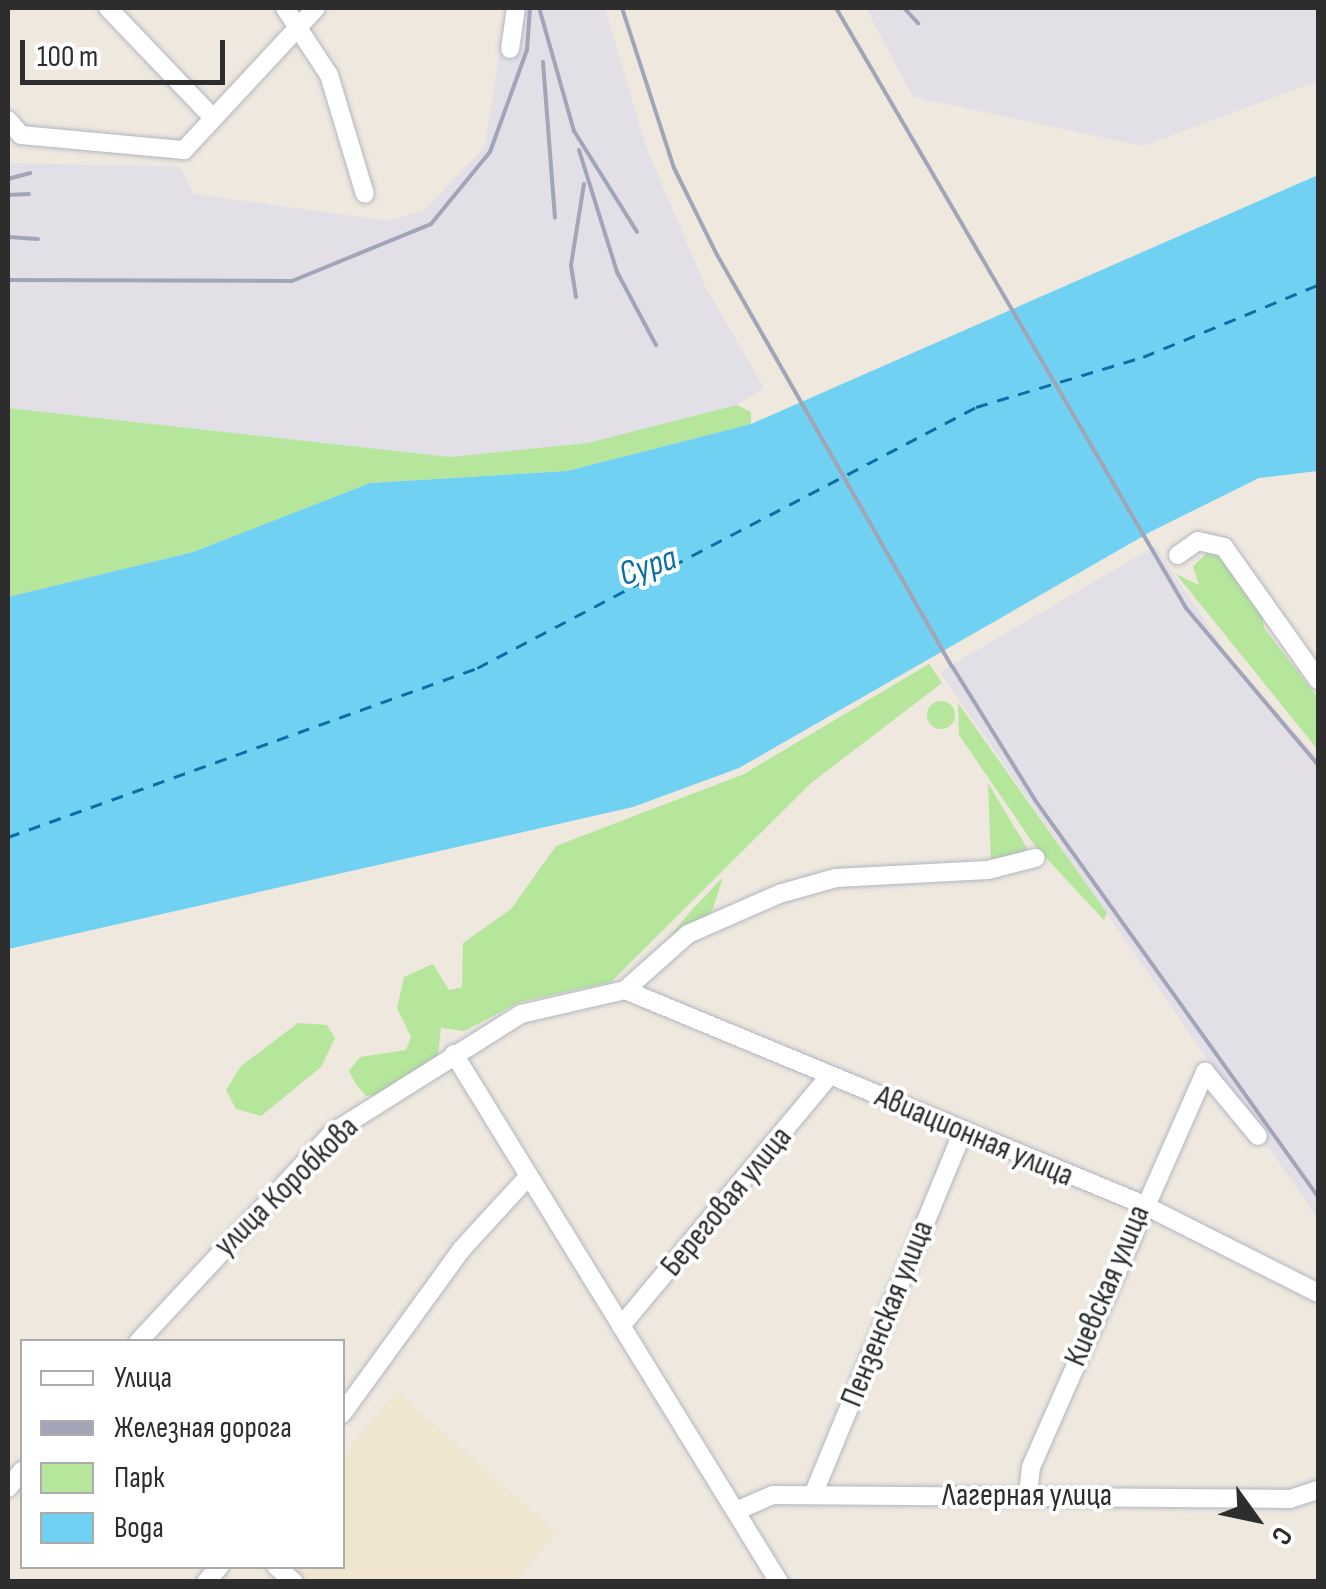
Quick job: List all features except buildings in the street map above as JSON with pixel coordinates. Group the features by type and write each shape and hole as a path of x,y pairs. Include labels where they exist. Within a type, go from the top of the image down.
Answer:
{"street":[{"path":"108,8 214,120"},
{"path":"285,8 300,24 329,75 366,194"},
{"path":"8,120 21,135 184,150 316,8"},
{"path":"510,50 516,8"},
{"path":"1178,556 1198,541 1224,547 1318,680"},
{"path":"625,990 688,934 780,894 836,878 972,872 1035,858"},
{"name":"улица Коробкова","path":"141,1339 332,1134 520,1014 625,990"},
{"name":"Авиационная улица","path":"625,990 962,1134 1142,1204 1318,1293"},
{"path":"454,1054 779,1582"},
{"name":"Киевская улица","path":"1028,1495 1142,1204 1198,1079 1214,1072 1258,1136"},
{"name":"Береговая улица","path":"621,1326 830,1076"},
{"name":"Пензенская улица","path":"813,1495 962,1134"},
{"path":"345,1410 461,1250 527,1178"},
{"name":"Лагерная улица","path":"736,1511 772,1495 1290,1499 1318,1490"}],"shaded area":[{"path":"524,8 605,8 646,147 706,288 764,388 723,413 588,443 450,457 8,408 8,163 180,167 194,194 389,221 424,210 485,147 500,49 521,50"},
{"path":"866,8 1318,8 1318,81 1143,146 913,97"},
{"path":"1155,546 1240,674 1318,758 1318,1219 940,672"},
{"path":"397,1392 556,1533 514,1581 302,1581 287,1569 345,1569 345,1454"}],"green space":[{"path":"737,405 751,412 751,424 567,471 370,483 193,552 8,597 8,408 450,457 588,443"},
{"path":"1207,553 1222,557 1261,605 1264,628 1318,698 1318,750 1176,574 1199,585 1193,566"},
{"path":"929,664 942,683 811,783 611,982 520,1002 464,1031 441,1028 438,1056 383,1095 366,1096 356,1084 349,1071 360,1057 406,1050 411,1037 397,1008 404,977 433,964 449,990 462,987 463,943 511,909 556,846 744,774"},
{"path":"941,701 951,705 955,715 951,725 941,729 931,725 927,715 931,705"},
{"path":"958,703 1107,913 1104,920 1035,846 959,735"},
{"path":"988,783 1027,848 1023,856 991,861"},
{"path":"723,877 711,914 667,940 690,912"},
{"path":"298,1023 327,1025 335,1038 321,1067 261,1116 236,1109 226,1090 241,1066"}],"water":[{"name":"Сура","path":"1318,175 1318,471 1259,478 1152,531 739,768 633,807 8,949 8,597 193,552 370,483 567,471 751,424"}],"ferry route":[{"path":"8,837 477,668 976,407 1143,357 1318,285"}],"railway":[{"path":"8,280 292,281 431,224 490,152 527,50 530,8"},
{"path":"622,8 674,168 716,253 952,666 1035,800 1318,1197"},
{"path":"836,8 1186,608 1318,765"},
{"path":"904,8 918,23"},
{"path":"540,11 574,131 637,232"},
{"path":"543,62 555,218"},
{"path":"579,150 617,272 656,345"},
{"path":"8,179 30,173"},
{"path":"576,297 571,265 584,184"},
{"path":"8,195 29,194"},
{"path":"8,237 38,239"}]}
